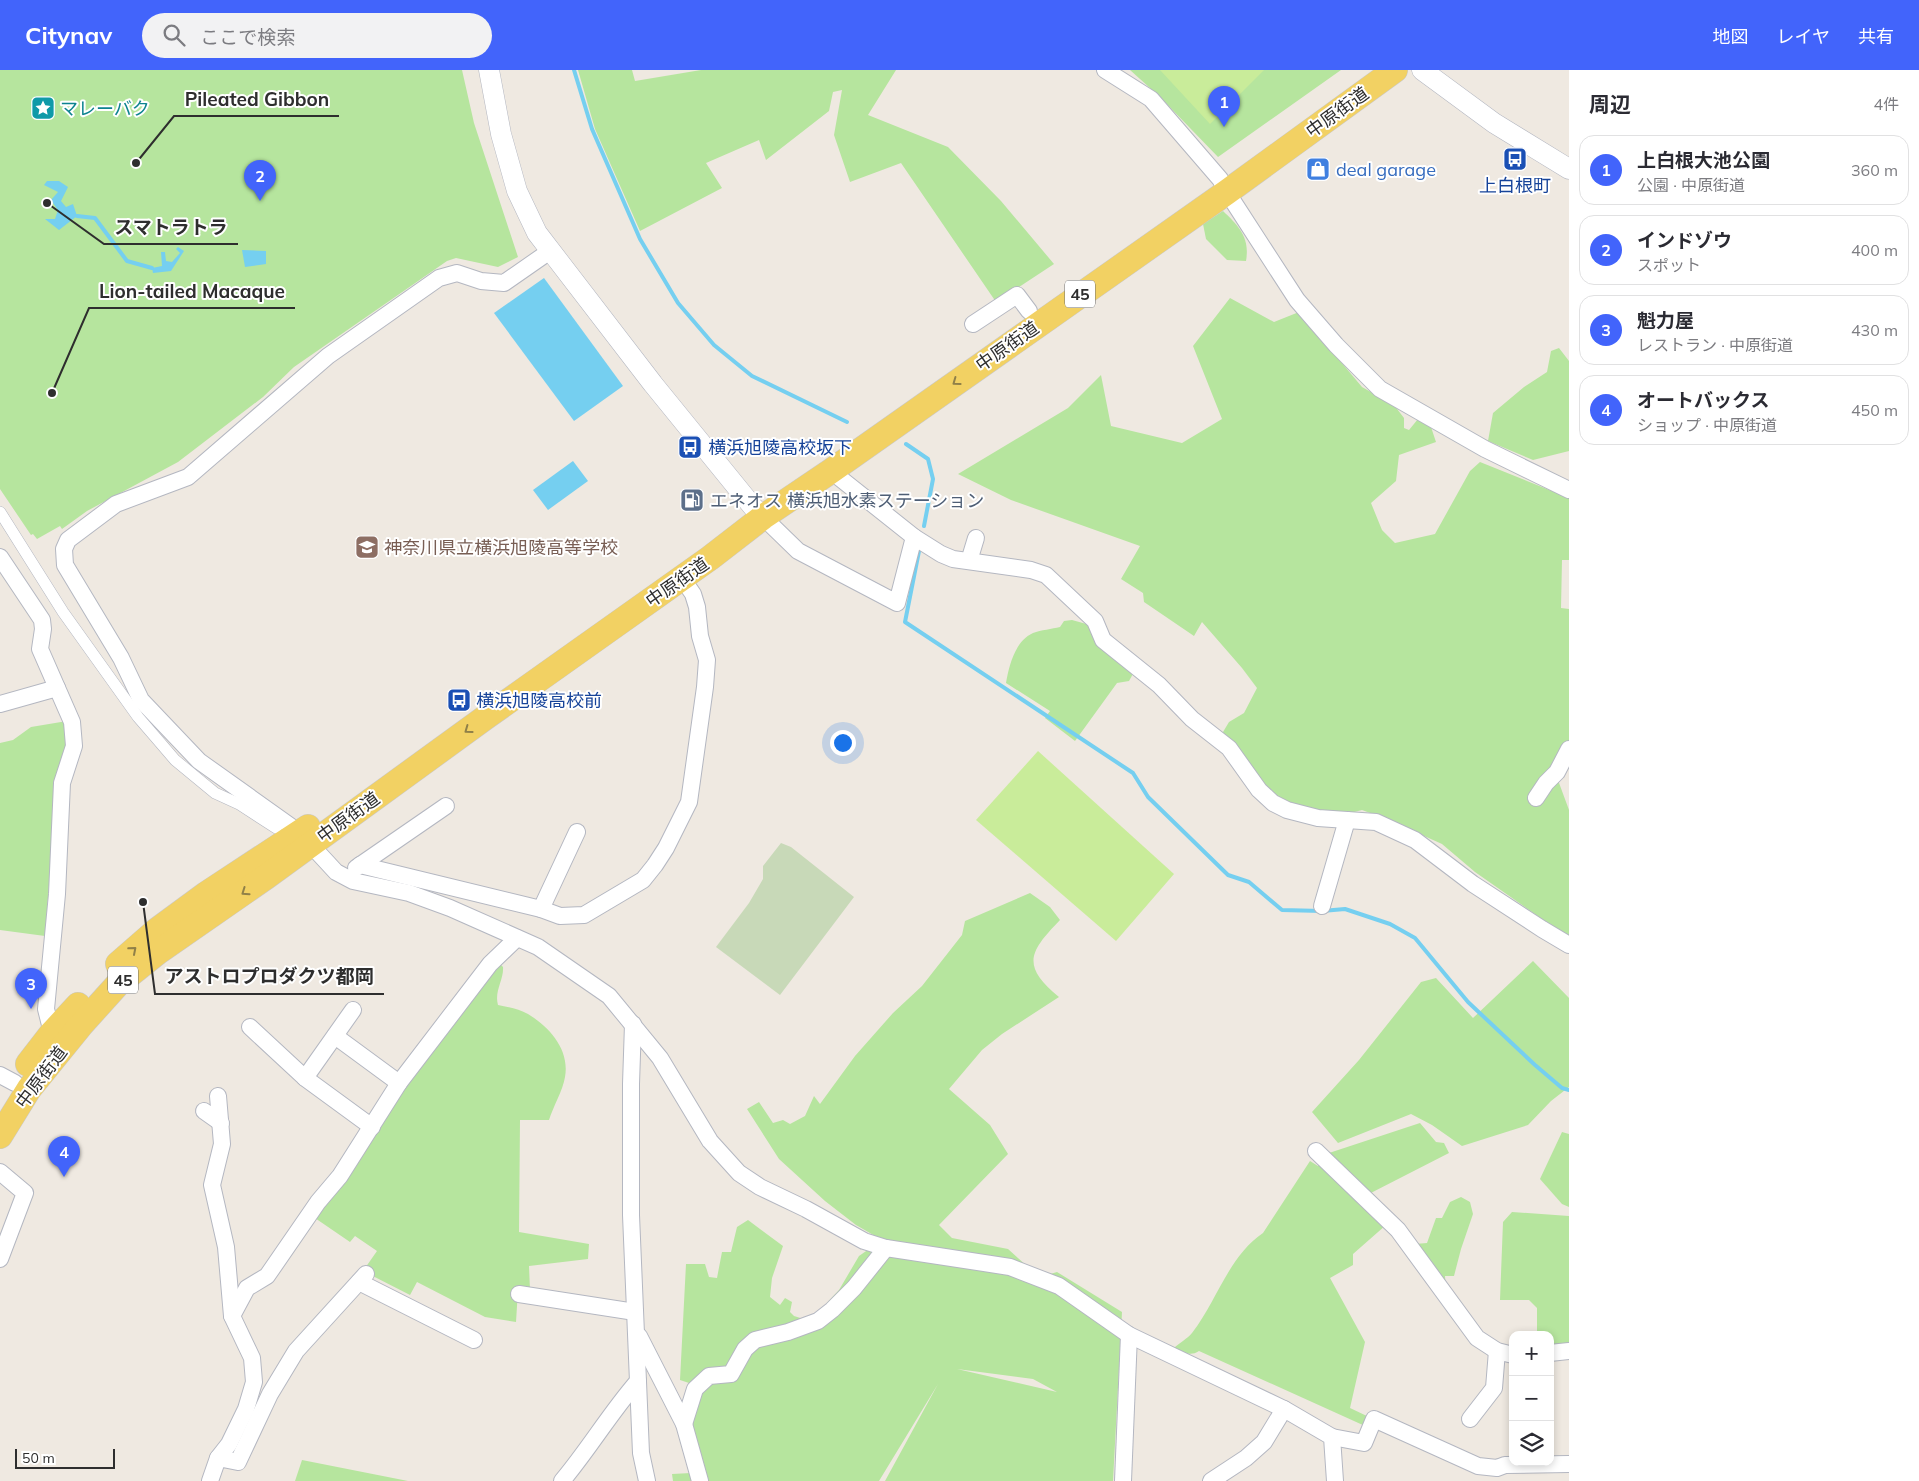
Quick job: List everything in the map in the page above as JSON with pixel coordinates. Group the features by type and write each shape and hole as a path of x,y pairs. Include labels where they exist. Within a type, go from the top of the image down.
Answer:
{"main road":[{"name":"中原街道","path":"0,1106 8,1079 109,971 156,930 290,845 682,578 710,558 758,512 831,471 1224,185 1368,70"},
{"name":"中原街道","path":"0,1136 29,1089 81,1025 118,984 290,845 441,729 578,633 758,512 1029,311 1224,185 1395,70"}],"street":[{"path":"489,70 502,134 517,191 537,233 653,384 758,512 798,551 897,603 914,537"},
{"path":"1106,70 1151,99 1224,185 1298,300 1336,345 1380,389 1484,449 1569,490"},
{"path":"1422,70 1494,123 1569,169"},
{"path":"290,845 200,761 141,700 121,658 65,566 64,549 68,540 116,504 188,477 328,356 439,278 457,273 481,281 504,283 550,250"},
{"path":"973,324 1017,295 1029,311"},
{"path":"831,471 914,537 941,554 953,559 1031,570 1046,575 1095,621 1103,640 1159,685 1192,719 1229,748 1259,790 1273,803 1287,810 1318,818 1376,822 1415,840 1473,884 1569,945"},
{"path":"0,512 31,554 63,612 138,717 175,760 215,793 239,804 290,845 336,872 353,881 409,894 450,908 538,947 608,996 660,1058 710,1141 739,1173 760,1188 806,1209 864,1241 886,1248 1010,1267 1059,1286 1129,1335 1284,1409 1332,1437 1364,1443 1374,1419 1478,1466 1497,1468 1504,1465 1569,1464"},
{"path":"969,561 976,538"},
{"path":"0,557 42,620 43,630 40,649 72,722 74,746 62,783 57,894 46,1009 52,1033"},
{"path":"360,865 541,909 560,916 584,915 643,880 666,848 689,802 705,687 706,660 700,636 697,606 693,594 682,578"},
{"path":"0,704 57,688"},
{"path":"1536,798 1546,783 1557,772 1569,749"},
{"path":"344,876 446,806"},
{"path":"1322,906 1347,820"},
{"path":"541,909 577,832"},
{"path":"232,1316 247,1288 267,1276 318,1202 340,1176 399,1083 490,964 517,938"},
{"path":"305,1078 354,1010"},
{"path":"633,1024 631,1216 641,1453 647,1481"},
{"path":"250,1027 305,1078 372,1127"},
{"path":"335,1036 399,1083"},
{"path":"210,1481 218,1458 229,1444 246,1409 254,1382 252,1358 232,1316 226,1248 212,1185 222,1144 218,1096"},
{"path":"204,1111 221,1123"},
{"path":"1316,1151 1398,1230 1477,1338 1497,1351 1509,1354"},
{"path":"0,1172 25,1193 0,1259"},
{"path":"684,1424 695,1389 709,1376 731,1374 745,1350 754,1340 788,1332 818,1321 854,1288 886,1248"},
{"path":"218,1458 238,1462 270,1394 296,1351 363,1278 474,1340"},
{"path":"519,1294 635,1312"},
{"path":"637,1333 684,1424 700,1481"},
{"path":"1123,1481 1129,1335"},
{"path":"1470,1419 1494,1388 1497,1351"},
{"path":"1554,1353 1569,1351"},
{"path":"562,1481 621,1400 638,1381"},
{"path":"1211,1481 1246,1458 1264,1442 1284,1409"},
{"path":"1332,1437 1335,1481"}],"green space":[{"path":"0,70 462,70 474,123 518,257 498,267 456,258 447,261 294,367 263,397 178,462 87,511 62,529 60,526 37,539 33,534 31,535 0,489"},
{"path":"578,70 632,70 635,81 701,70 896,70 868,115 948,147 1001,201 1054,264 996,302 901,163 850,182 834,135 842,90 833,92 829,111 766,160 759,140 706,163 722,188 640,231 595,129"},
{"path":"1130,70 1341,70 1218,157 1160,97"},
{"path":"1160,70 1264,70 1210,124"},
{"path":"1223,211 1238,227 1245,239 1246,261 1227,260 1206,239 1203,224"},
{"path":"1230,298 1274,322 1299,312 1362,387 1394,405 1404,418 1404,428 1409,430 1418,419 1431,427 1436,442 1399,455 1396,481 1371,503 1382,530 1395,543 1435,534 1470,471 1480,462 1569,498 1569,560 1562,560 1561,608 1569,609 1569,744 1555,772 1569,810 1569,938 1475,872 1442,844 1362,810 1331,818 1284,805 1227,753 1223,732 1229,722 1244,713 1257,688 1202,622 1194,636 1144,602 1143,593 1121,579 1140,546 1011,500 958,474 1068,408 1101,375 1111,426 1182,443 1222,419 1193,346"},
{"path":"1559,348 1569,361 1569,451 1533,460 1488,441 1493,413 1524,387 1547,372 1551,351"},
{"path":"1072,620 1090,625 1134,672 1129,681 1117,683 1075,741 1045,718 1050,711 1006,683 1017,648 1027,637 1036,632 1060,627 1064,621"},
{"path":"67,721 69,749 57,782 45,936 0,930 0,743 13,740 31,727"},
{"path":"1038,751 1174,874 1116,941 976,820"},
{"path":"781,843 791,847 854,897 780,995 716,947 749,903 763,879 763,866"},
{"path":"1030,893 1050,907 1060,920 1041,941 1036,950 1034,967 1047,986 1059,997 1002,1034 982,1050 949,1089 990,1125 1008,1154 939,1225 952,1238 1008,1249 1028,1267 1047,1275 1057,1272 1122,1312 1113,1481 885,1481 938,1384 879,1481 673,1481 672,1474 691,1473 689,1383 680,1380 686,1264 705,1264 709,1277 717,1278 722,1252 731,1252 737,1227 748,1220 783,1246 772,1278 770,1297 780,1305 785,1298 792,1302 790,1312 794,1316 810,1321 839,1290 859,1256 882,1240 856,1225 825,1201 779,1159 747,1109 759,1102 773,1123 783,1120 790,1124 805,1116 814,1096 820,1104 855,1056 893,1013 922,986 962,935 965,921","holes":["957,1369 1033,1379 1057,1392"]},
{"path":"1533,961 1569,998 1569,1087 1551,1101 1528,1125 1462,1146 1432,1125 1411,1114 1338,1143 1312,1112 1359,1060 1421,982 1436,978 1473,1018"},
{"path":"499,963 503,967 503,972 497,995 498,1005 525,1012 543,1025 561,1048 566,1067 564,1082 549,1120 520,1120 519,1232 589,1244 588,1259 529,1266 530,1290 518,1290 516,1322 485,1317 417,1282 410,1295 363,1271 377,1251 355,1236 350,1242 312,1216 400,1084"},
{"path":"1420,1123 1436,1142 1444,1143 1449,1153 1361,1198 1386,1225 1353,1254 1353,1265 1330,1278 1365,1342 1350,1408 1369,1417 1365,1426 1199,1351 1190,1354 1174,1348 1192,1333 1232,1267 1251,1243 1263,1233 1310,1161 1318,1166 1329,1153"},
{"path":"1562,1132 1569,1134 1569,1207 1562,1204 1540,1179"},
{"path":"1461,1197 1470,1202 1473,1214 1454,1276 1445,1276 1446,1290 1415,1244 1427,1243 1436,1218 1442,1218 1450,1202"},
{"path":"1512,1212 1569,1216 1569,1345 1554,1347 1554,1331 1537,1331 1537,1308 1529,1300 1500,1300 1503,1222"},
{"path":"302,1460 408,1481 295,1481"}],"water":[{"path":"47,181 59,181 68,187 61,201 66,207 73,204 77,216 59,230 45,219 55,219 58,210 51,200 58,192 44,185"},
{"path":"178,247 184,251 171,271 153,273 152,268 162,266 161,252 165,252 166,261 172,262 180,253 176,249"},
{"path":"242,250 266,251 266,264 245,267"},
{"path":"544,278 623,386 574,421 494,313"},
{"path":"573,461 588,481 548,510 533,490"}],"waterway":[{"path":"574,70 592,129 640,239 678,303 714,345 752,376 847,422"},
{"path":"77,216 95,218 127,261 152,268"},
{"path":"906,444 928,459 933,479 924,526"},
{"path":"919,551 905,622 1133,773 1148,797 1228,875 1249,882 1282,910 1322,911 1345,909 1390,924 1415,938 1468,1002 1535,1065 1562,1088 1569,1090"}],"place":[{"name":"マレーバク","path":"43,108"},
{"name":"上白根大池公園","path":"1224,127"},
{"name":"上白根町","path":"1515,159"},
{"name":"Pileated Gibbon","path":"136,163"},
{"name":"deal garage","path":"1318,169"},
{"name":"インドゾウ","path":"260,201"},
{"name":"スマトラトラ","path":"47,203"},
{"name":"Lion-tailed Macaque","path":"52,393"},
{"name":"横浜旭陵高校坂下","path":"690,447"},
{"name":"エネオス 横浜旭水素ステーション","path":"692,500"},
{"name":"神奈川県立横浜旭陵高等学校","path":"367,547"},
{"name":"横浜旭陵高校前","path":"459,700"},
{"name":"アストロプロダクツ都岡","path":"143,902"},
{"name":"魁力屋","path":"31,1009"},
{"name":"オートバックス","path":"64,1177"}]}
